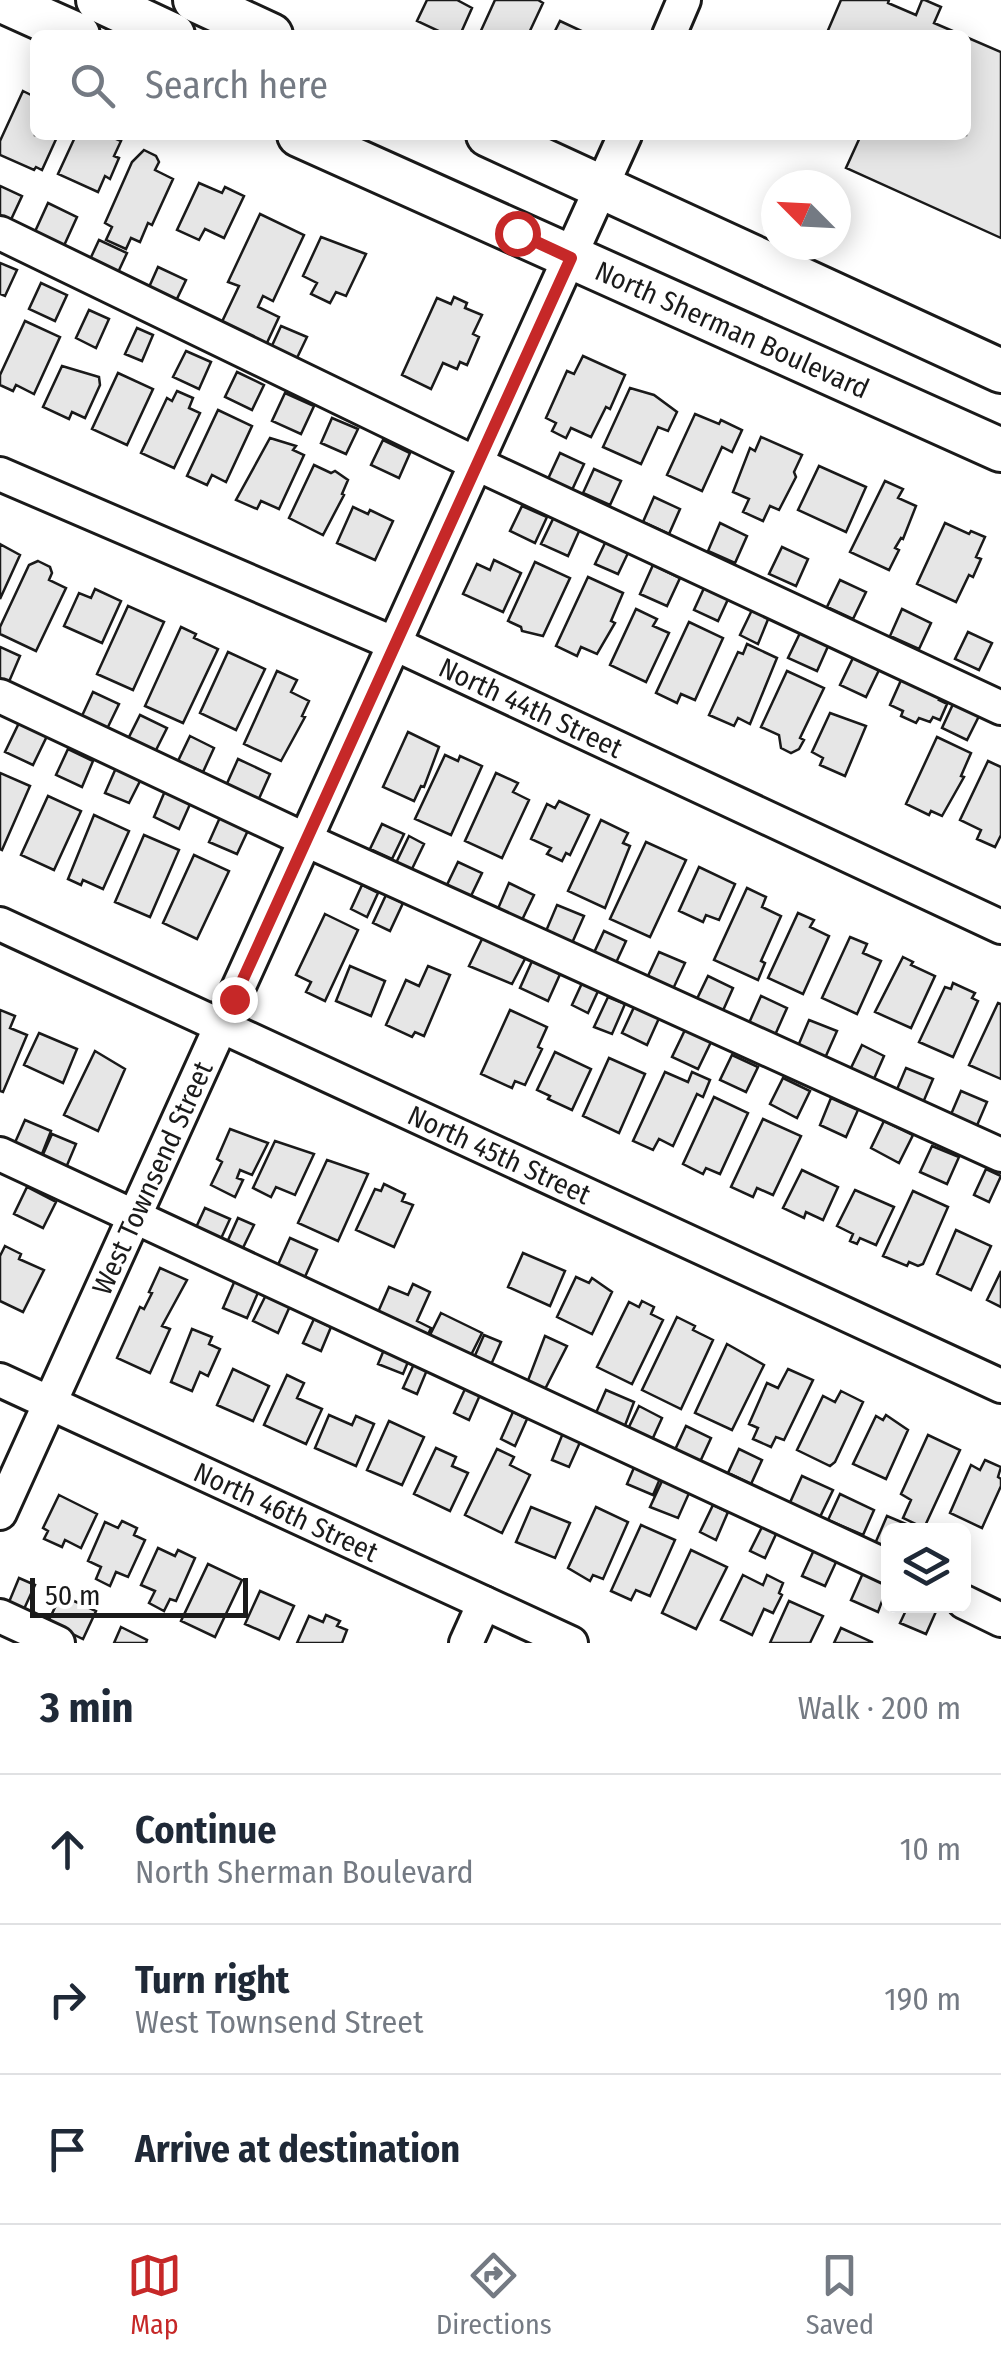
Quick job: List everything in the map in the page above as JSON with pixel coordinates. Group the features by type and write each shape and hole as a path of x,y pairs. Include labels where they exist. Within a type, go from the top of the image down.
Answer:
{"main road":[{"path":"0,0 67,30"},
{"path":"98,0 162,30"},
{"path":"195,0 252,18"},
{"name":"North Sherman Boulevard","path":"310,140 1001,450"},
{"path":"499,140 1001,371"}],"street":[{"path":"671,30 684,0"},
{"name":"West Townsend Street","path":"0,1513 623,140"},
{"path":"0,233 477,464 1001,708"},
{"name":"North 44th Street","path":"0,474 395,644 1001,927"},
{"path":"0,696 306,840 1001,1154"},
{"name":"North 45th Street","path":"0,924 1001,1386"},
{"path":"0,1154 881,1564"},
{"name":"North 46th Street","path":"0,1380 571,1643"},
{"path":"466,1643 484,1602"},
{"path":"971,1605 1001,1620"},
{"path":"0,1616 58,1643"}],"building":[{"path":"427,0 457,0 472,8 462,30 436,30 417,21"},
{"path":"495,0 543,3 530,30 481,30"},
{"path":"841,0 889,0 888,3 916,15 925,0 941,7 934,23 950,30 828,30"},
{"path":"560,21 579,30 556,30"},
{"path":"971,39 1001,52 1001,238 846,168 859,140 971,140"},
{"path":"23,91 30,94 30,140 56,140 42,170 0,155 0,141"},
{"path":"74,140 121,141 110,179 105,176 98,192 58,174"},
{"path":"144,150 156,156 159,162 155,170 173,179 152,225 148,223 140,242 131,238 126,249 106,240 112,227 105,223 132,162"},
{"path":"199,183 222,193 225,187 244,196 224,238 205,229 199,240 177,230"},
{"path":"0,186 22,196 8,226 0,222"},
{"path":"48,203 77,217 62,250 33,236"},
{"path":"260,214 304,235 273,301 263,296 258,307 279,317 265,347 220,326 239,286 228,282"},
{"path":"321,237 366,254 346,296 336,292 330,303 311,294 317,283 303,276"},
{"path":"99,240 127,253 114,281 86,268"},
{"path":"0,263 17,270 5,296 0,294"},
{"path":"158,267 186,280 173,307 146,294"},
{"path":"41,283 67,295 55,321 29,309"},
{"path":"454,297 467,303 465,308 482,315 473,334 479,337 467,365 460,362 457,369 443,363 431,389 402,375 437,298 451,304"},
{"path":"89,310 109,319 96,348 76,338"},
{"path":"25,321 60,337 34,394 16,385 13,391 0,385 0,375"},
{"path":"281,326 307,337 295,362 270,350"},
{"path":"137,328 153,335 142,361 125,354"},
{"path":"186,351 211,362 199,389 173,377"},
{"path":"583,356 625,375 610,409 606,407 591,437 571,428 566,438 552,431 556,423 546,418 567,371 574,374"},
{"path":"62,366 99,377 100,385 85,418 72,412 69,419 43,407"},
{"path":"237,372 264,385 252,410 225,397"},
{"path":"118,373 153,389 127,445 92,429"},
{"path":"630,388 654,395 677,412 668,431 658,427 641,464 603,447"},
{"path":"177,391 193,398 189,408 200,413 174,468 141,453 167,398 172,401"},
{"path":"285,393 314,406 301,434 272,421"},
{"path":"218,410 252,426 226,482 212,475 207,485 187,476"},
{"path":"695,414 742,430 732,452 722,447 702,491 667,475"},
{"path":"332,418 358,429 346,454 321,443"},
{"path":"761,437 802,455 779,510 770,506 763,521 743,512 749,499 733,492 750,448 755,451"},
{"path":"270,438 296,446 293,450 304,455 279,509 261,501 257,509 236,500"},
{"path":"383,440 410,453 399,478 371,465"},
{"path":"560,453 584,464 572,490 548,479"},
{"path":"314,465 348,480 323,535 289,518"},
{"path":"819,466 866,487 846,532 798,510"},
{"path":"594,469 621,481 610,505 583,493"},
{"path":"885,481 903,489 898,498 916,506 903,539 895,548 899,550 889,570 850,552"},
{"path":"654,497 680,509 669,534 643,522"},
{"path":"522,506 547,517 535,543 510,531"},
{"path":"353,507 393,521 375,560 337,543"},
{"path":"554,517 580,529 568,556 541,544"},
{"path":"720,523 747,536 735,563 708,551"},
{"path":"945,523 985,537 973,577 969,575 956,602 917,584"},
{"path":"606,541 629,551 618,574 595,564"},
{"path":"0,544 20,555 0,599"},
{"path":"782,547 808,559 796,586 769,574"},
{"path":"494,560 521,573 503,612 463,594 477,564 490,570"},
{"path":"38,561 50,567 49,580 66,588 36,651 0,634 0,627 29,565"},
{"path":"535,562 570,578 543,636 522,631 508,621"},
{"path":"653,565 680,578 667,606 640,594"},
{"path":"588,577 623,593 611,621 615,623 597,654 581,647 577,656 556,646"},
{"path":"840,580 866,592 853,619 827,607"},
{"path":"705,586 729,597 718,621 694,610"},
{"path":"95,589 121,601 102,643 64,626 79,593 91,598"},
{"path":"128,606 164,622 133,690 97,674"},
{"path":"636,609 657,619 653,626 669,633 646,682 610,665"},
{"path":"902,609 931,623 919,649 890,636"},
{"path":"752,610 769,617 758,644 740,635"},
{"path":"689,622 723,638 695,700 681,694 677,703 656,693"},
{"path":"181,627 218,649 183,723 145,706"},
{"path":"801,631 829,644 817,671 788,658"},
{"path":"968,632 992,643 979,670 955,659"},
{"path":"747,644 777,658 750,724 738,718 734,726 709,715 738,652 743,654"},
{"path":"0,647 20,656 8,684 0,680"},
{"path":"228,652 265,669 236,730 200,713"},
{"path":"853,658 879,670 866,697 840,685"},
{"path":"277,671 297,680 291,692 309,701 302,716 305,717 281,761 244,744"},
{"path":"787,671 824,688 800,738 804,740 791,753 781,748 779,735 761,727"},
{"path":"902,678 942,696 939,700 947,704 940,720 919,718 916,723 890,705"},
{"path":"93,692 119,704 107,729 81,718"},
{"path":"954,702 980,714 967,740 942,728"},
{"path":"830,713 866,726 845,776 820,765 823,758 812,752"},
{"path":"140,715 167,728 154,754 127,741"},
{"path":"19,723 47,736 33,765 5,752"},
{"path":"408,732 439,747 424,787 421,786 414,801 383,787"},
{"path":"190,736 214,748 203,772 178,761"},
{"path":"937,737 971,753 961,776 964,777 942,816 931,811 929,815 906,804"},
{"path":"68,749 93,761 82,787 56,775"},
{"path":"445,755 458,761 460,756 482,766 451,835 415,819"},
{"path":"238,759 270,774 257,803 225,788"},
{"path":"988,761 1001,767 1001,835 995,847 977,839 981,830 960,820"},
{"path":"116,768 141,779 129,803 105,793"},
{"path":"0,773 30,786 2,850 0,849"},
{"path":"496,773 518,783 513,792 529,800 502,858 465,841"},
{"path":"165,791 191,802 179,829 154,817"},
{"path":"48,796 81,811 54,870 21,855"},
{"path":"559,801 589,815 570,855 566,853 562,861 547,854 551,848 531,839 547,804 555,808"},
{"path":"222,813 250,826 237,854 209,842"},
{"path":"94,815 129,831 103,889 83,880 81,885 68,879"},
{"path":"601,820 628,833 623,843 630,846 605,908 568,891"},
{"path":"382,824 404,834 392,859 370,849"},
{"path":"144,835 179,850 150,917 115,902"},
{"path":"409,836 424,844 411,871 396,863"},
{"path":"646,842 686,860 650,937 610,919"},
{"path":"194,855 229,871 197,939 163,923"},
{"path":"458,862 482,873 470,898 446,887"},
{"path":"699,867 735,884 719,920 706,915 703,922 679,911"},
{"path":"509,883 534,895 521,922 497,911"},
{"path":"362,885 378,893 367,917 351,909"},
{"path":"747,888 766,897 762,907 781,916 761,961 765,963 758,980 714,960"},
{"path":"386,895 403,903 390,931 373,923"},
{"path":"557,905 584,916 572,943 546,931"},
{"path":"798,913 814,920 810,927 829,936 803,994 768,978"},
{"path":"325,914 358,930 325,1001 306,992 311,982 296,975"},
{"path":"604,931 626,941 614,967 592,957"},
{"path":"485,933 528,953 512,984 469,966"},
{"path":"850,937 867,944 863,953 881,961 857,1014 822,998"},
{"path":"659,952 685,963 673,989 647,978"},
{"path":"903,957 935,976 911,1028 875,1012"},
{"path":"533,959 561,972 548,1001 520,988"},
{"path":"350,966 385,981 371,1016 336,1001"},
{"path":"428,966 450,975 424,1036 415,1032 412,1037 386,1025 406,980 419,986"},
{"path":"708,976 733,988 721,1015 695,1003"},
{"path":"583,981 599,989 588,1013 572,1005"},
{"path":"953,983 975,993 972,998 978,1001 953,1057 919,1042 945,987 951,989"},
{"path":"761,996 787,1008 775,1035 749,1023"},
{"path":"608,997 625,1004 612,1034 594,1027"},
{"path":"998,1003 1001,1004 1001,1079 969,1065"},
{"path":"635,1005 660,1016 647,1045 622,1033"},
{"path":"0,1010 15,1016 10,1028 27,1035 3,1092 0,1091"},
{"path":"510,1010 547,1027 538,1047 542,1049 525,1085 515,1081 512,1088 481,1074"},
{"path":"809,1020 837,1031 825,1058 798,1046"},
{"path":"685,1030 711,1042 698,1069 672,1057"},
{"path":"39,1033 77,1049 63,1083 24,1065"},
{"path":"862,1045 884,1056 873,1081 850,1070"},
{"path":"95,1051 125,1069 98,1131 64,1115"},
{"path":"555,1052 591,1069 572,1110 537,1090"},
{"path":"732,1055 758,1067 746,1092 720,1080"},
{"path":"609,1058 645,1074 619,1133 583,1116"},
{"path":"906,1068 933,1079 922,1105 895,1094"},
{"path":"665,1072 688,1082 692,1072 710,1080 703,1097 697,1094 673,1146 659,1139 653,1150 633,1141"},
{"path":"783,1078 810,1091 797,1118 770,1104"},
{"path":"961,1091 987,1102 975,1130 949,1119"},
{"path":"714,1097 748,1113 720,1174 706,1168 703,1174 683,1164"},
{"path":"831,1098 858,1110 846,1137 820,1125"},
{"path":"763,1119 801,1136 773,1195 757,1188 753,1197 731,1187"},
{"path":"25,1120 51,1131 40,1159 13,1147"},
{"path":"884,1121 913,1135 899,1163 871,1148"},
{"path":"230,1129 268,1143 252,1175 240,1170 237,1178 243,1180 235,1197 211,1185 222,1162 217,1159"},
{"path":"52,1134 76,1144 65,1170 41,1159"},
{"path":"275,1141 314,1154 295,1195 276,1187 271,1197 253,1188"},
{"path":"932,1146 959,1157 947,1184 920,1172"},
{"path":"327,1160 368,1174 338,1241 298,1223"},
{"path":"986,1169 1001,1176 989,1202 974,1195"},
{"path":"802,1170 838,1187 823,1220 806,1212 804,1218 783,1208"},
{"path":"384,1184 405,1194 402,1201 413,1205 394,1247 356,1230 375,1189 381,1191"},
{"path":"27,1187 56,1202 43,1228 14,1214"},
{"path":"855,1190 894,1207 876,1245 860,1238 857,1244 850,1241 853,1234 837,1226"},
{"path":"913,1191 948,1207 923,1264 909,1262 907,1266 883,1256"},
{"path":"205,1208 230,1219 218,1245 193,1234"},
{"path":"238,1218 254,1225 240,1254 225,1247"},
{"path":"956,1230 991,1246 971,1290 937,1274"},
{"path":"290,1238 317,1250 304,1279 277,1267"},
{"path":"5,1246 21,1254 19,1259 44,1270 23,1312 0,1301 0,1256"},
{"path":"523,1253 565,1271 550,1306 508,1287"},
{"path":"160,1268 187,1280 162,1326 170,1329 150,1373 117,1358 140,1307 144,1309 152,1293 149,1292"},
{"path":"1001,1271 1001,1307 987,1300"},
{"path":"576,1277 589,1283 592,1278 612,1292 592,1334 557,1317"},
{"path":"236,1278 260,1288 247,1318 223,1308"},
{"path":"413,1284 430,1292 417,1321 431,1328 425,1341 375,1319 389,1287 408,1295"},
{"path":"266,1295 290,1306 278,1333 253,1321"},
{"path":"642,1301 654,1307 651,1314 663,1320 632,1384 597,1367 629,1302 639,1307"},
{"path":"441,1313 482,1333 469,1359 428,1339"},
{"path":"677,1317 713,1340 681,1409 642,1390"},
{"path":"314,1319 331,1327 321,1351 303,1343"},
{"path":"192,1329 212,1337 209,1344 220,1349 208,1376 200,1372 192,1391 171,1382"},
{"path":"484,1335 501,1342 490,1367 473,1360"},
{"path":"545,1336 567,1346 544,1391 527,1383"},
{"path":"727,1344 764,1365 732,1430 695,1413"},
{"path":"386,1345 410,1357 403,1374 378,1364"},
{"path":"414,1364 427,1370 417,1394 403,1388"},
{"path":"233,1369 269,1386 253,1421 217,1405"},
{"path":"788,1369 813,1380 784,1440 776,1437 771,1447 753,1439 758,1428 749,1424 767,1383 778,1388"},
{"path":"287,1375 304,1383 297,1398 322,1409 306,1444 264,1425"},
{"path":"465,1389 480,1395 469,1420 454,1413"},
{"path":"606,1390 634,1402 624,1428 595,1415"},
{"path":"841,1391 863,1402 830,1466 797,1450 823,1396 835,1402"},
{"path":"639,1406 662,1418 652,1440 628,1429"},
{"path":"513,1412 527,1419 515,1446 501,1439"},
{"path":"329,1415 352,1425 356,1416 374,1424 356,1466 315,1448"},
{"path":"886,1415 908,1430 886,1479 853,1464 876,1416 883,1420"},
{"path":"389,1421 424,1437 402,1485 367,1470"},
{"path":"686,1426 711,1438 699,1464 674,1452"},
{"path":"563,1433 581,1440 569,1467 552,1460"},
{"path":"928,1435 960,1450 926,1523 903,1518 911,1500 901,1494"},
{"path":"436,1448 456,1457 452,1466 468,1473 450,1511 414,1494"},
{"path":"497,1449 514,1457 510,1465 530,1475 502,1533 465,1515"},
{"path":"739,1449 762,1460 751,1484 728,1473"},
{"path":"985,1460 1001,1467 1001,1486 982,1528 950,1513 971,1465 980,1470"},
{"path":"636,1463 662,1474 653,1495 627,1484"},
{"path":"802,1476 833,1490 818,1521 788,1507"},
{"path":"663,1479 690,1491 678,1518 650,1507"},
{"path":"840,1494 874,1510 863,1535 828,1520"},
{"path":"59,1495 97,1514 81,1548 65,1540 62,1547 44,1539 48,1531 43,1528"},
{"path":"713,1505 728,1512 716,1540 700,1532"},
{"path":"531,1507 570,1523 555,1558 516,1542"},
{"path":"596,1507 628,1522 603,1579 593,1575 590,1581 568,1568"},
{"path":"887,1516 904,1523 884,1523"},
{"path":"122,1521 137,1528 134,1535 145,1540 128,1577 116,1572 110,1586 96,1579 101,1567 88,1561 105,1522 118,1528"},
{"path":"641,1525 675,1540 650,1596 636,1590 631,1600 611,1591"},
{"path":"763,1525 777,1532 765,1558 750,1551"},
{"path":"881,1530 881,1549 874,1546"},
{"path":"158,1548 175,1556 178,1550 195,1558 176,1601 170,1599 164,1611 149,1603 155,1591 141,1585"},
{"path":"691,1550 727,1567 696,1629 662,1613"},
{"path":"814,1550 837,1560 825,1586 802,1576"},
{"path":"208,1564 242,1580 215,1637 181,1621"},
{"path":"863,1573 881,1582 878,1612 851,1600"},
{"path":"743,1575 763,1585 767,1575 783,1583 773,1613 764,1609 752,1635 721,1620"},
{"path":"19,1578 35,1585 24,1609 9,1602"},
{"path":"260,1591 294,1606 279,1639 245,1624"},
{"path":"61,1595 96,1611 83,1639 48,1622"},
{"path":"789,1601 823,1616 810,1643 770,1643"},
{"path":"905,1613 935,1613 926,1634 900,1623"},
{"path":"326,1615 340,1621 337,1626 347,1630 342,1643 297,1643 309,1616 323,1622"},
{"path":"121,1627 147,1640 146,1643 114,1643"},
{"path":"841,1628 872,1642 872,1643 834,1643"}],"route":[{"path":"234,999 571,258 517,233"}]}
